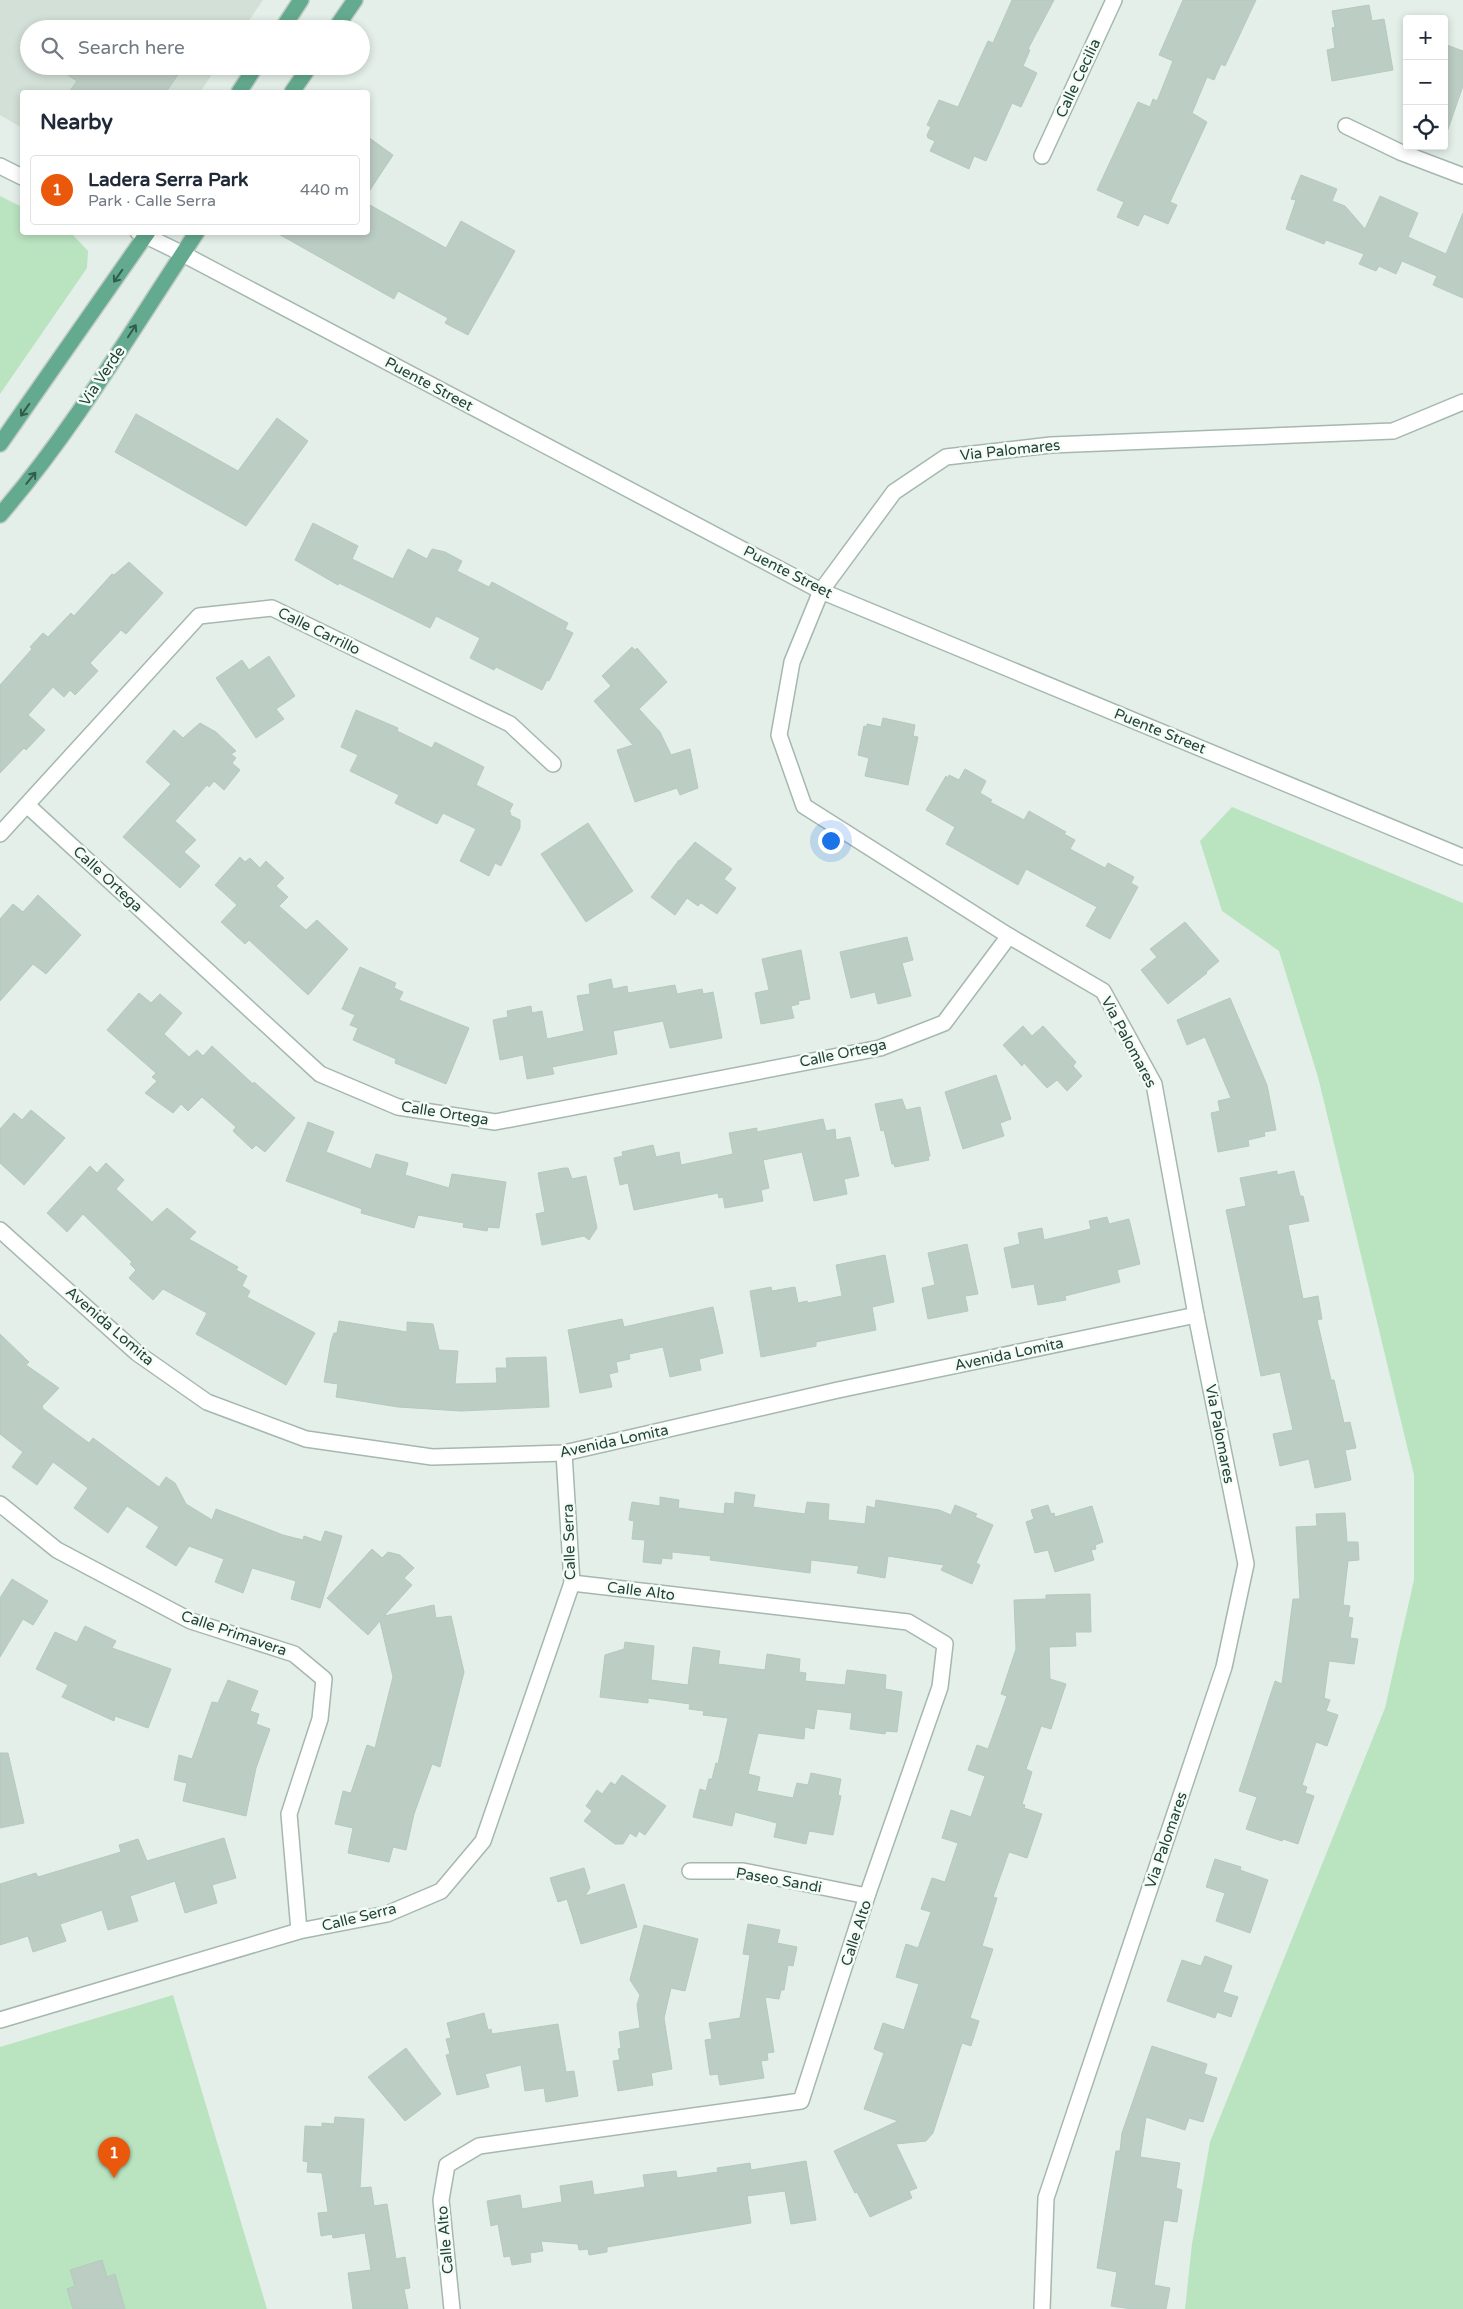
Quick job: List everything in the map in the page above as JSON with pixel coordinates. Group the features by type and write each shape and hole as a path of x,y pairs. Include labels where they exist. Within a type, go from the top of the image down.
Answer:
{"main road":[{"path":"288,20 301,0"},
{"path":"342,20 355,0"},
{"path":"240,90 250,75"},
{"path":"293,90 304,75"},
{"path":"0,444 143,235"},
{"name":"Via Verde","path":"0,515 39,468 96,386 195,235"}],"street":[{"name":"Calle Cecilia","path":"1042,156 1114,0"},
{"path":"1346,126 1400,152 1463,176"},
{"path":"0,166 20,176"},
{"name":"Puente Street","path":"146,235 821,591 1463,856"},
{"name":"Via Palomares","path":"1042,2309 1046,2198 1224,1667 1246,1564 1196,1315 1154,1084 1102,991 1009,936 804,806 779,735 792,662 821,591 894,492 946,457 1051,445 1394,431 1463,402"},
{"name":"Calle Carrillo","path":"0,834 199,616 272,608 510,724 553,764"},
{"name":"Calle Ortega","path":"27,805 320,1074 398,1107 495,1122 880,1048 944,1022 1009,936"},
{"name":"Avenida Lomita","path":"0,1230 137,1353 207,1402 306,1439 432,1457 564,1454 838,1390 1196,1315"},
{"name":"Calle Serra","path":"0,2020 299,1931 386,1914 441,1891 483,1841 572,1583 564,1454"},
{"name":"Calle Primavera","path":"0,1504 57,1550 191,1621 294,1654 324,1679 320,1719 289,1814 299,1931"},
{"name":"Calle Alto","path":"452,2309 441,2200 447,2165 479,2146 801,2101 867,1896 940,1687 945,1644 908,1622 572,1583"},
{"name":"Paseo Sandi","path":"690,1870 743,1871 867,1896"}],"shaded area":[{"path":"0,0 263,0 249,20 20,20 20,75 212,75 201,90 20,90 20,127 0,115"}],"green space":[{"path":"0,196 20,206 20,235 73,235 88,251 87,268 0,394"},
{"path":"1232,807 1463,903 1463,2309 1185,2309 1192,2244 1210,2142 1385,1708 1414,1580 1414,1475 1318,1077 1279,951 1222,911 1200,841"},
{"path":"173,1995 267,2309 0,2309 0,2047"}],"building":[{"path":"1012,0 1054,0 1028,49 1030,50 1023,66 1037,73 1021,107 1012,103 986,161 974,156 969,169 930,151 935,141 928,138 927,135 931,127 927,125 939,100 958,107 988,41 993,43"},
{"path":"1183,0 1256,0 1225,66 1221,64 1214,80 1207,77 1192,113 1207,122 1170,202 1177,205 1168,224 1144,214 1138,226 1117,217 1124,202 1097,190 1138,102 1150,107 1153,99 1157,101 1173,61 1159,55"},
{"path":"1369,5 1372,21 1384,19 1393,70 1332,81 1327,50 1335,48 1332,28 1335,27 1332,11"},
{"path":"1448,45 1463,51 1463,86 1448,129"},
{"path":"68,75 178,75 167,90 70,90 77,81"},
{"path":"370,138 393,155 370,190"},
{"path":"1301,175 1337,189 1332,201 1345,206 1365,229 1380,196 1418,213 1408,237 1446,254 1463,213 1463,298 1433,285 1437,276 1402,261 1396,274 1379,266 1376,271 1359,264 1364,254 1326,240 1324,244 1286,229 1296,200 1291,199"},
{"path":"370,205 446,248 461,221 515,251 468,335 445,323 448,318 398,291 394,299 280,235 370,235"},
{"path":"136,414 238,471 277,418 308,441 246,526 115,452"},
{"path":"313,523 358,546 352,559 393,579 408,549 427,559 432,549 445,552 462,561 457,571 489,587 492,582 568,623 565,629 573,633 549,681 547,680 542,690 496,667 494,670 470,658 480,638 436,616 430,628 339,583 338,585 295,560"},
{"path":"129,562 163,593 126,634 121,630 90,663 98,671 75,695 70,690 64,697 53,687 28,715 45,730 0,773 0,685 32,649 30,647 43,633 48,637 71,613 74,616 112,574 114,575"},
{"path":"632,647 635,650 637,648 667,682 639,709 660,732 671,755 690,749 698,788 680,795 677,788 635,802 617,750 633,745 594,701 611,686 602,676"},
{"path":"269,656 295,696 276,709 284,719 256,738 216,678 242,660 249,670"},
{"path":"356,710 398,728 397,731 432,748 435,742 484,767 476,785 513,804 509,812 511,813 510,815 520,820 520,828 501,866 495,863 489,876 460,861 476,829 443,813 437,824 395,803 399,795 350,771 358,755 341,747"},
{"path":"883,718 915,725 913,736 918,737 908,785 865,776 869,758 858,755 864,726 867,727 867,724 881,727"},
{"path":"200,723 216,732 236,751 231,754 236,758 232,763 240,770 224,790 214,781 209,787 207,785 175,821 196,840 184,852 200,866 180,888 123,837 171,784 146,762 174,730 183,738"},
{"path":"965,769 986,781 980,793 992,800 990,802 1024,820 1029,811 1066,832 1064,834 1075,840 1070,849 1105,868 1108,863 1134,877 1131,883 1138,887 1110,939 1086,926 1097,907 1026,869 1018,885 946,844 955,827 926,810 946,776 948,778 949,775 959,780"},
{"path":"588,823 633,891 586,922 541,854"},
{"path":"695,842 732,869 724,879 736,888 717,914 701,903 698,906 687,898 675,915 651,897"},
{"path":"240,857 245,862 250,858 260,868 266,861 284,878 276,886 288,897 279,906 306,930 317,920 348,949 308,995 249,940 245,944 221,922 237,905 215,885"},
{"path":"38,895 81,935 46,974 33,964 0,1001 0,919 13,904 23,912"},
{"path":"1185,922 1219,961 1168,1004 1141,970 1157,957 1150,949"},
{"path":"907,937 913,960 902,963 911,996 878,1004 875,992 851,998 840,952"},
{"path":"801,950 810,999 798,1001 799,1004 791,1006 794,1018 761,1024 755,993 769,990 762,959"},
{"path":"360,967 396,983 394,988 403,992 399,1000 469,1028 446,1084 395,1063 396,1059 353,1040 358,1028 350,1025 355,1015 342,1009"},
{"path":"611,979 613,989 627,986 628,993 675,985 677,994 702,989 703,994 713,992 722,1038 670,1048 663,1021 613,1031 617,1054 552,1067 554,1074 527,1079 523,1055 500,1060 493,1020 508,1017 507,1011 531,1006 532,1013 542,1011 547,1039 584,1031 577,996 590,994 589,984"},
{"path":"139,993 151,1003 160,994 182,1013 164,1034 189,1057 197,1050 203,1056 212,1046 253,1084 254,1082 295,1118 265,1152 256,1145 252,1149 233,1131 236,1127 202,1097 188,1111 181,1104 173,1113 145,1093 157,1081 152,1077 156,1073 107,1030"},
{"path":"1230,998 1267,1085 1276,1130 1264,1132 1265,1136 1248,1140 1249,1146 1218,1152 1211,1113 1220,1111 1218,1101 1231,1098 1205,1037 1187,1045 1177,1020"},
{"path":"1023,1026 1032,1036 1043,1026 1076,1062 1073,1066 1082,1076 1067,1091 1057,1080 1047,1088 1024,1063 1022,1066 1003,1045"},
{"path":"996,1075 1011,1119 1000,1123 1004,1136 963,1149 945,1092"},
{"path":"902,1099 906,1110 920,1107 930,1156 928,1157 929,1160 895,1167 892,1164 884,1130 881,1131 875,1104"},
{"path":"31,1110 65,1138 24,1185 0,1163 0,1129 14,1113 22,1120"},
{"path":"823,1119 826,1131 835,1129 836,1140 850,1137 859,1176 844,1179 847,1194 814,1201 802,1152 763,1160 769,1188 761,1190 763,1201 725,1208 723,1197 719,1198 718,1193 634,1210 628,1183 620,1185 614,1158 623,1156 622,1152 653,1145 656,1157 679,1152 681,1165 733,1154 729,1133 757,1128 757,1132"},
{"path":"308,1122 334,1132 326,1152 371,1169 376,1154 408,1163 405,1175 449,1188 452,1174 506,1182 499,1228 488,1227 487,1231 463,1227 464,1223 418,1215 414,1228 361,1213 362,1209 286,1181"},
{"path":"106,1163 124,1180 116,1189 152,1222 167,1208 196,1232 189,1239 238,1267 236,1270 247,1276 242,1286 250,1291 247,1297 315,1333 286,1385 196,1334 207,1313 163,1289 153,1300 129,1278 136,1270 130,1264 132,1262 83,1214 67,1232 47,1213 90,1166 97,1173"},
{"path":"568,1168 572,1179 586,1176 597,1228 589,1240 584,1236 542,1245 536,1214 545,1212 538,1173"},
{"path":"1277,1171 1277,1175 1294,1171 1300,1196 1303,1196 1309,1221 1288,1225 1303,1299 1318,1296 1322,1319 1317,1320 1331,1380 1334,1380 1344,1423 1350,1422 1356,1448 1345,1450 1351,1480 1315,1488 1309,1459 1280,1466 1273,1434 1293,1430 1280,1372 1261,1376 1226,1210 1246,1206 1240,1178"},
{"path":"1107,1217 1109,1224 1129,1219 1140,1264 1117,1270 1120,1282 1065,1296 1066,1300 1038,1305 1034,1284 1012,1288 1004,1248 1020,1244 1018,1233 1042,1228 1044,1240 1091,1229 1089,1221"},
{"path":"967,1244 978,1294 965,1296 968,1311 928,1319 922,1288 935,1285 928,1253"},
{"path":"885,1255 894,1302 872,1307 876,1330 816,1342 816,1346 761,1357 750,1291 771,1287 772,1291 795,1287 798,1303 807,1301 808,1303 842,1296 836,1265"},
{"path":"713,1307 723,1353 699,1359 701,1370 670,1377 663,1347 629,1354 630,1359 616,1362 618,1372 609,1374 612,1387 580,1393 568,1330 622,1319 624,1327"},
{"path":"339,1321 407,1332 407,1322 433,1324 439,1350 458,1351 455,1384 497,1383 496,1368 507,1368 506,1358 546,1357 549,1407 461,1411 398,1407 336,1397 338,1384 324,1382 331,1342 334,1333 337,1333"},
{"path":"0,1334 29,1362 26,1365 59,1388 42,1406 43,1409 89,1443 93,1438 159,1487 166,1477 175,1483 186,1504 212,1520 216,1509 283,1535 303,1540 304,1536 321,1542 325,1531 342,1536 320,1608 291,1599 296,1581 252,1568 243,1593 215,1582 224,1559 189,1546 176,1566 146,1547 159,1527 127,1506 108,1533 74,1508 88,1488 53,1462 37,1485 12,1467 23,1452 0,1434"},
{"path":"735,1492 755,1495 753,1507 805,1514 807,1502 829,1504 828,1520 865,1524 867,1506 875,1508 876,1500 939,1510 951,1515 955,1505 977,1514 975,1517 993,1525 976,1563 980,1565 972,1584 941,1570 944,1565 888,1556 885,1578 857,1573 859,1566 811,1560 810,1573 710,1560 711,1556 672,1552 672,1559 662,1558 661,1564 643,1562 645,1540 632,1539 634,1521 629,1520 632,1502 660,1506 660,1497 679,1500 678,1508 724,1514 725,1503 734,1504"},
{"path":"1048,1505 1051,1514 1054,1513 1055,1517 1092,1506 1103,1542 1095,1545 1096,1549 1091,1550 1094,1560 1055,1572 1048,1550 1035,1553 1026,1522 1034,1519 1031,1510"},
{"path":"1345,1513 1347,1542 1358,1542 1359,1560 1348,1561 1343,1605 1350,1606 1348,1617 1353,1618 1350,1638 1358,1639 1354,1664 1329,1661 1324,1698 1330,1700 1326,1711 1338,1715 1327,1746 1316,1742 1302,1785 1307,1787 1305,1793 1314,1796 1298,1844 1283,1839 1282,1841 1246,1829 1257,1797 1239,1791 1275,1681 1282,1684 1293,1599 1300,1599 1296,1527 1317,1526 1316,1514"},
{"path":"372,1549 382,1558 388,1552 400,1555 414,1568 404,1578 412,1585 384,1616 434,1605 436,1618 451,1616 464,1672 440,1767 432,1764 414,1814 406,1850 393,1847 389,1862 348,1853 353,1828 335,1824 343,1791 351,1793 367,1745 375,1748 393,1677 380,1621 368,1635 327,1598"},
{"path":"12,1579 48,1601 33,1625 23,1619 0,1657 0,1598"},
{"path":"1090,1594 1091,1632 1075,1632 1076,1646 1049,1647 1050,1679 1066,1684 1051,1729 1041,1726 1026,1769 1032,1772 1022,1804 1025,1805 1024,1808 1042,1814 1027,1858 1009,1852 993,1897 997,1898 982,1946 993,1949 970,2018 979,2021 971,2046 962,2043 933,2133 926,2141 896,2144 917,2188 909,2191 912,2198 870,2217 857,2192 855,2193 834,2151 898,2121 864,2109 884,2053 874,2049 883,2023 904,2030 919,1984 896,1977 906,1944 918,1948 931,1912 921,1909 932,1878 945,1882 958,1843 942,1838 951,1810 971,1817 985,1776 968,1770 977,1745 988,1749 1007,1696 1001,1694 1016,1649 1014,1600 1046,1599 1046,1595"},
{"path":"85,1626 116,1641 112,1648 171,1669 148,1728 115,1716 114,1721 62,1697 68,1685 36,1669 55,1632 77,1642"},
{"path":"625,1642 654,1646 651,1680 688,1685 693,1647 720,1651 718,1664 765,1670 767,1654 800,1659 799,1672 806,1673 805,1681 845,1685 847,1670 886,1675 885,1689 902,1692 897,1732 886,1731 885,1734 850,1729 852,1713 817,1709 814,1729 805,1727 804,1739 758,1733 748,1774 760,1777 757,1791 793,1798 797,1783 808,1785 811,1773 841,1779 838,1795 841,1796 833,1835 809,1831 806,1844 774,1837 777,1823 735,1812 732,1826 693,1817 700,1789 706,1791 709,1779 712,1779 716,1763 718,1764 728,1718 703,1715 704,1711 689,1709 690,1704 648,1698 648,1703 600,1697 605,1655 624,1649"},
{"path":"228,1680 258,1691 250,1711 259,1714 256,1724 270,1729 256,1768 246,1816 183,1801 187,1783 174,1780 179,1755 192,1759 212,1702 218,1703"},
{"path":"0,1753 8,1753 24,1823 0,1828"},
{"path":"622,1775 666,1806 645,1835 639,1831 636,1837 630,1833 623,1844 615,1844 584,1821 592,1811 586,1806 597,1790 602,1794 611,1782 615,1785"},
{"path":"224,1838 236,1878 212,1885 217,1903 185,1913 175,1881 130,1896 138,1921 108,1930 102,1910 60,1924 66,1941 33,1952 28,1936 0,1945 0,1884 36,1873 38,1877 121,1852 119,1845 138,1839 147,1861"},
{"path":"1215,1859 1241,1867 1240,1870 1268,1880 1250,1933 1216,1921 1225,1893 1206,1887"},
{"path":"584,1868 590,1888 585,1896 624,1884 637,1927 581,1944 567,1899 558,1902 550,1878"},
{"path":"748,1924 780,1930 777,1943 797,1947 793,1966 788,1965 784,1990 781,1990 779,1999 765,1997 774,2052 767,2053 768,2060 761,2061 764,2078 720,2085 718,2074 710,2075 705,2040 712,2039 709,2023 740,2018 750,1955 743,1954"},
{"path":"644,1925 698,1939 685,1991 671,1988 664,2018 672,2069 651,2073 653,2085 618,2091 613,2061 620,2060 618,2049 621,2048 619,2032 640,2028 637,2005 640,1995 630,1980"},
{"path":"1205,1956 1232,1966 1223,1992 1238,1997 1231,2017 1217,2012 1215,2018 1167,2001 1182,1960 1201,1966"},
{"path":"484,2013 488,2030 491,2029 492,2034 558,2024 566,2072 574,2071 578,2096 546,2102 544,2088 525,2091 521,2065 485,2074 489,2087 457,2095 446,2055 450,2054 446,2039 451,2038 447,2023"},
{"path":"1152,2046 1207,2064 1204,2074 1217,2078 1203,2122 1189,2118 1185,2130 1146,2117 1140,2157 1180,2163 1176,2188 1182,2190 1177,2222 1164,2220 1154,2285 1170,2288 1166,2309 1132,2309 1111,2306 1117,2272 1097,2268 1116,2151 1120,2151 1122,2133"},
{"path":"406,2048 441,2094 405,2121 368,2077"},
{"path":"335,2117 364,2119 360,2188 371,2187 374,2206 387,2204 396,2259 405,2257 410,2288 404,2289 408,2309 353,2309 348,2273 371,2270 365,2233 333,2238 332,2234 321,2236 318,2213 328,2212 322,2173 307,2172 308,2162 303,2161 305,2126 322,2127 322,2123 334,2124"},
{"path":"806,2161 816,2220 791,2224 785,2191 747,2196 751,2223 607,2247 607,2252 589,2255 588,2249 579,2250 578,2244 541,2241 543,2251 530,2253 531,2262 512,2265 510,2256 504,2257 498,2224 491,2226 487,2201 520,2195 522,2209 562,2202 560,2186 592,2181 594,2195 645,2187 643,2175 676,2171 677,2178 718,2172 717,2168 750,2163 751,2170"},
{"path":"102,2260 107,2277 115,2274 125,2309 73,2309 67,2289 75,2286 70,2270"}],"place":[{"name":"Ladera Serra Park","path":"114,2178"}]}
